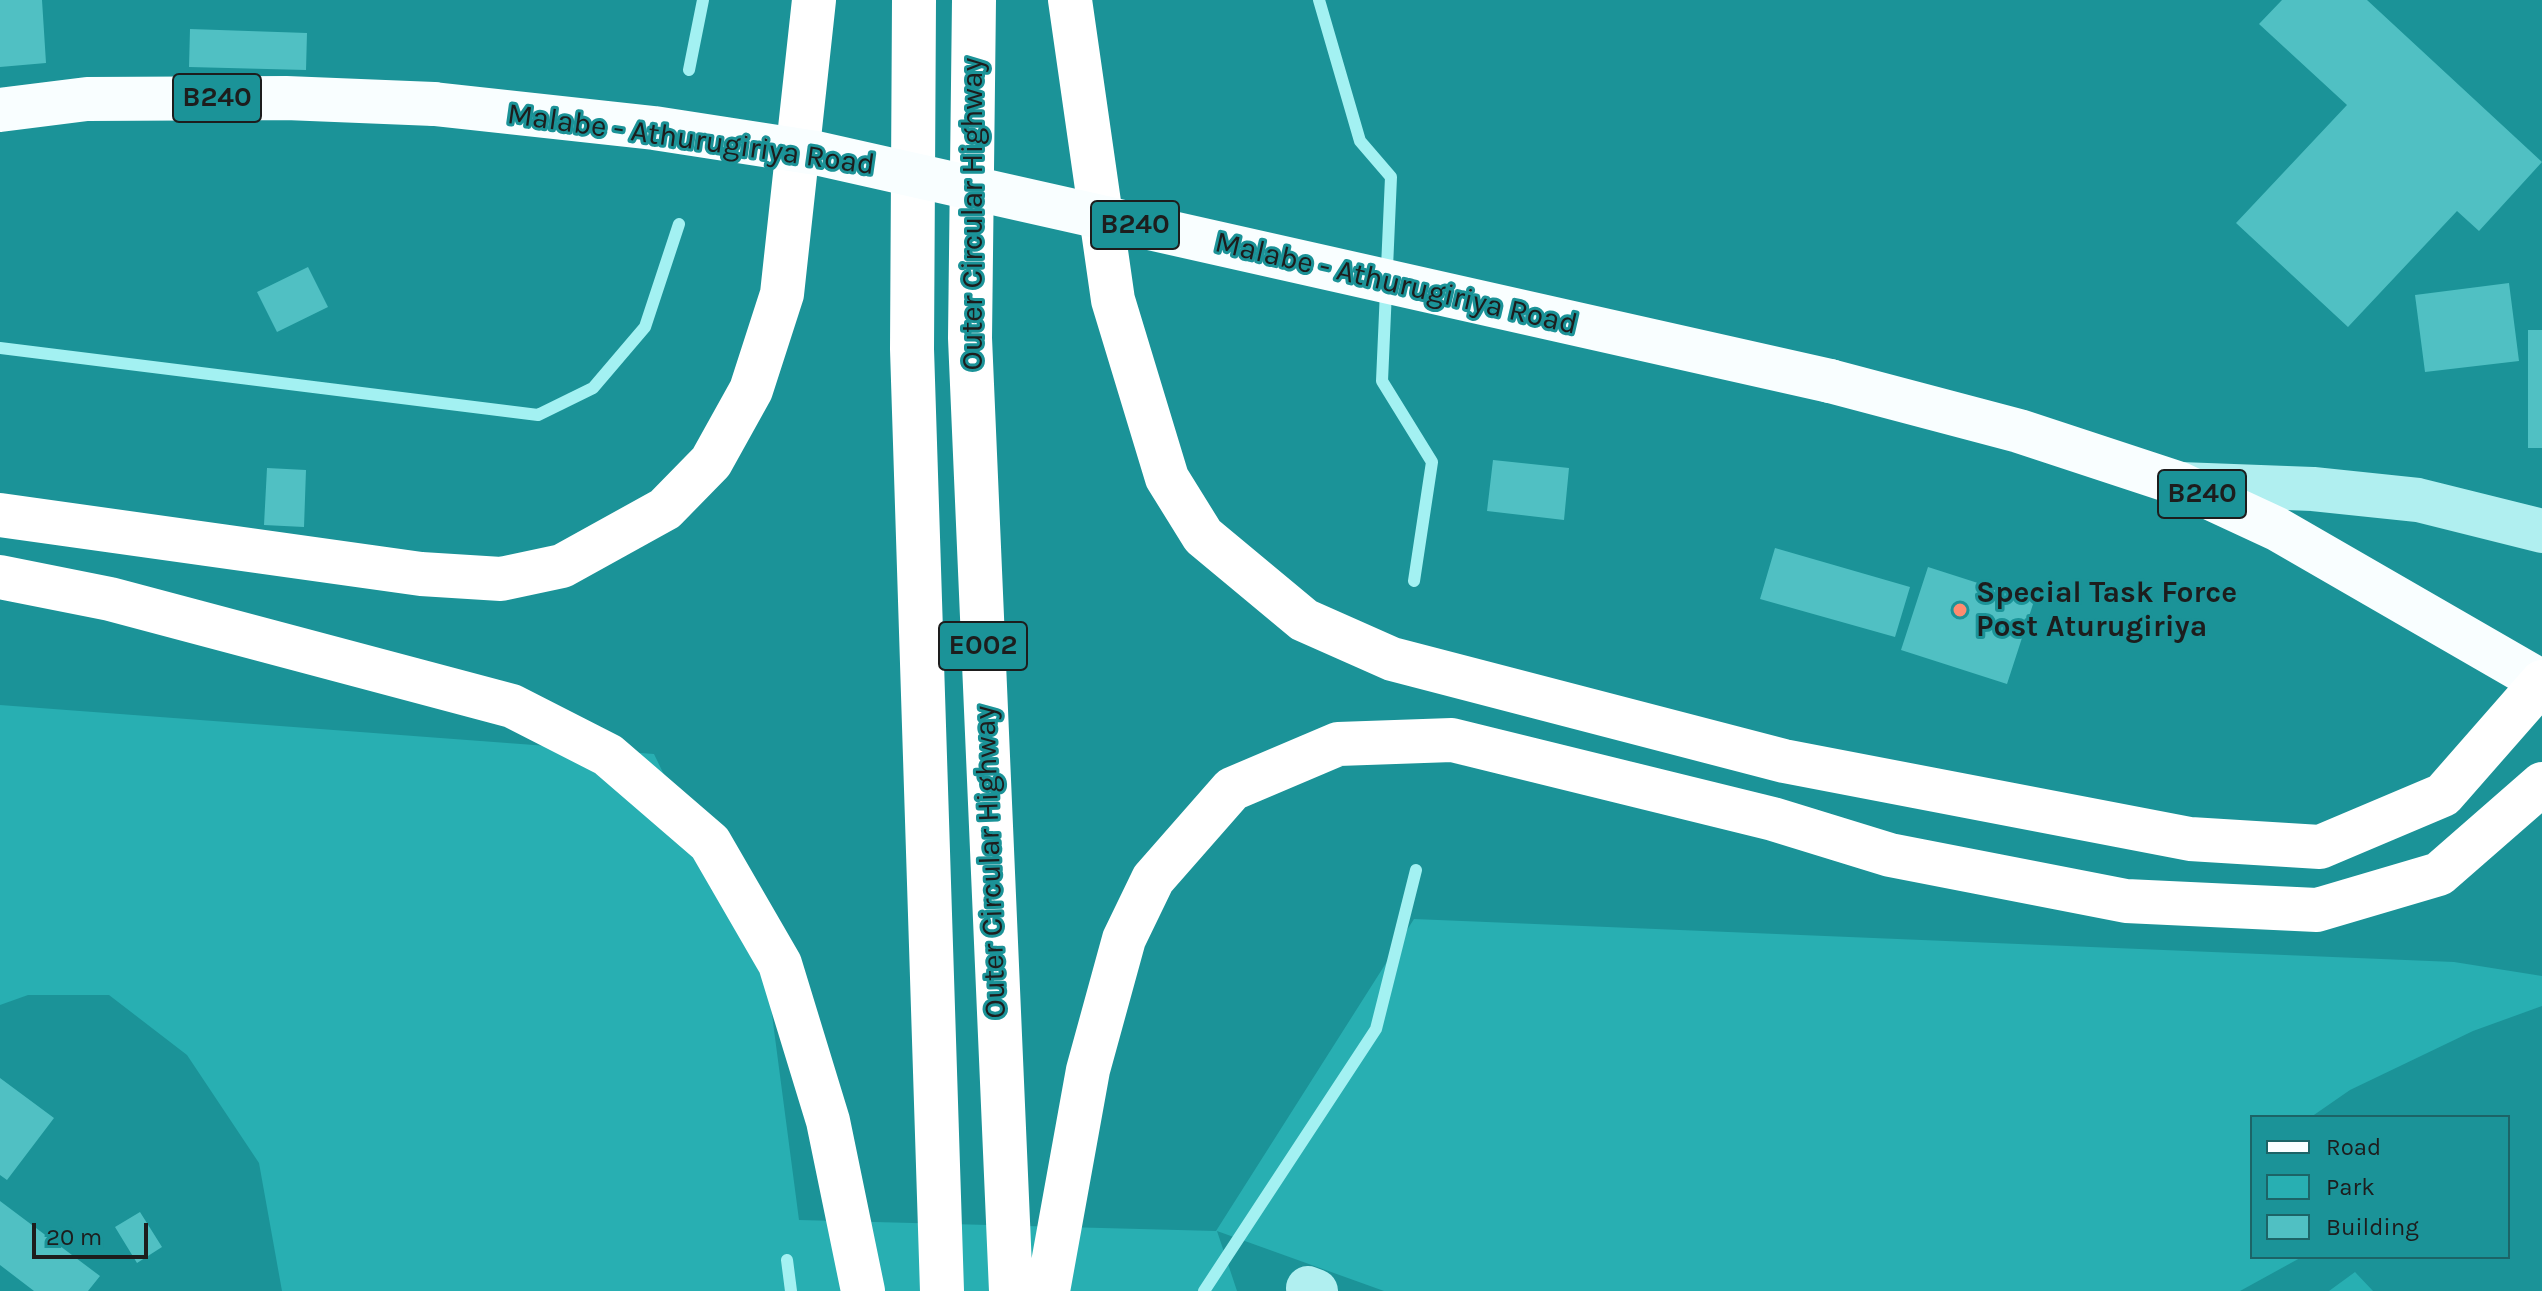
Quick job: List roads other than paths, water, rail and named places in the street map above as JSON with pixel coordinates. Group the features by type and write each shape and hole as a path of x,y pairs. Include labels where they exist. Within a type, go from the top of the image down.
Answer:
{"highway":[{"path":"0,515 389,570 501,579 562,566 665,509 711,462 751,390 782,294 814,0"},
{"name":"Outer Circular Highway","path":"914,0 912,349 942,1291"},
{"name":"Outer Circular Highway","path":"974,0 970,338 1011,1291"},
{"path":"1070,0 1113,300 1167,478 1203,536 1304,620 1392,659 1784,761 2190,839 2320,847 2443,795 2542,682"},
{"path":"0,577 110,599 512,706 608,755 710,843 780,964 828,1121 863,1291"},
{"path":"1048,1291 1088,1070 1124,939 1153,879 1232,789 1338,744 1452,740 1773,819 1890,855 2126,901 2317,910 2439,874 2542,784"}],"main road":[{"name":"Malabe - Athurugiriya Road","path":"0,110 87,99 286,98 434,104 654,128 816,153 1830,381 2019,431 2180,484 2277,529 2542,682"}],"street":[{"path":"2180,484 2313,489 2418,500 2542,531"}],"waterway":[{"path":"689,70 703,0"},
{"path":"1319,0 1360,141 1391,177 1382,381 1432,462 1414,581"},
{"path":"0,348 538,415 593,388 645,327 679,224"},
{"path":"1204,1291 1376,1029 1416,870"},
{"path":"787,1260 791,1291"}],"place":[{"name":"Special Task Force Post Aturugiriya","path":"1960,610"}]}
